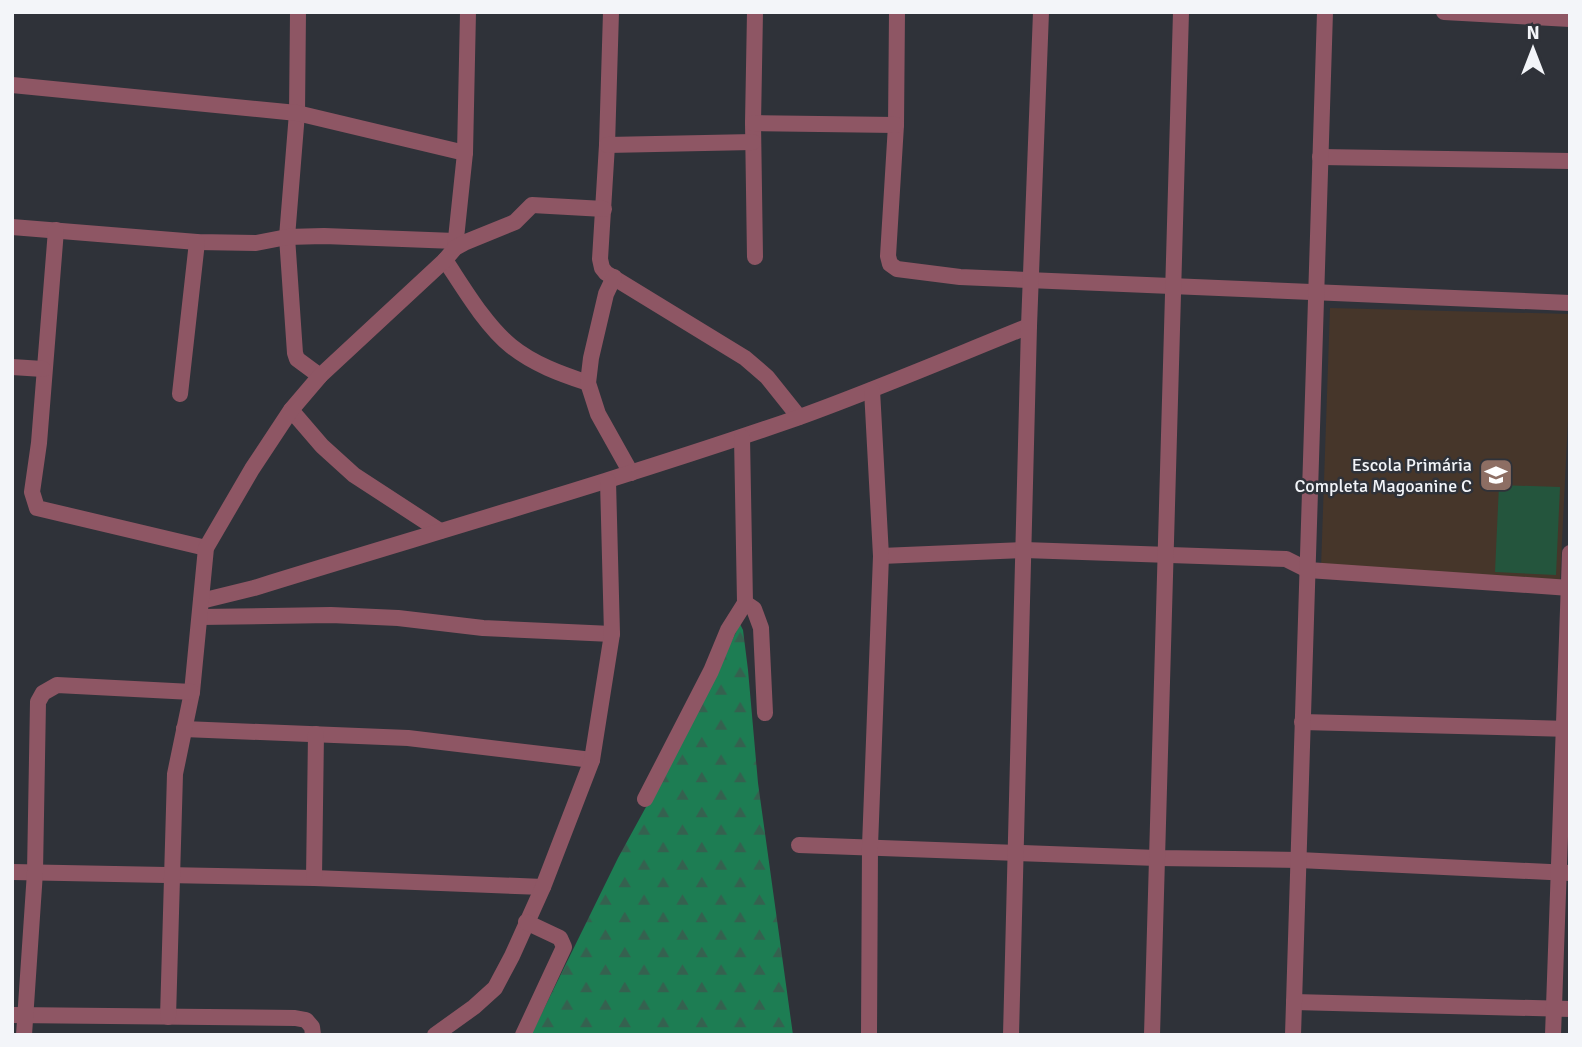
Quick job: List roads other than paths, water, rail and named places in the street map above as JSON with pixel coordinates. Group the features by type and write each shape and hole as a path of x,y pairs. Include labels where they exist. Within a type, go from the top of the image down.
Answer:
{"street":[{"path":"298,12 297,113 287,237 295,353 297,359 320,376"},
{"path":"468,12 465,153 452,250 475,303 510,345 550,370 588,383"},
{"path":"611,12 600,259 602,268 606,273 745,358 767,377 799,417"},
{"path":"755,12 755,257"},
{"path":"897,12 896,125 888,256 890,264 905,271 960,277 1570,303"},
{"path":"1011,1035 1029,326 1041,12"},
{"path":"1152,1035 1181,12"},
{"path":"1293,1035 1325,12"},
{"path":"1444,12 1570,19"},
{"path":"12,85 297,113 465,153"},
{"path":"753,123 896,125"},
{"path":"607,145 753,142"},
{"path":"1320,157 1570,161"},
{"path":"168,1017 175,774 192,692 206,548 258,459 291,410 320,376 452,250 515,222 532,205 604,209"},
{"path":"12,227 197,242 256,243 287,237 452,250"},
{"path":"57,230 43,369 39,443 32,492 37,508 206,548"},
{"path":"180,394 197,242"},
{"path":"614,277 606,294 588,383 598,414 631,473"},
{"path":"201,609 254,588 608,481 742,437 872,390 1029,326"},
{"path":"12,367 43,369"},
{"path":"869,1035 870,846 881,556 872,390"},
{"path":"291,410 322,446 354,475 440,531"},
{"path":"645,799 711,671 727,631 746,603 742,437"},
{"path":"435,1035 495,988 543,887 592,760 612,634 608,481"},
{"path":"881,556 1024,550 1286,559 1308,570 1569,588"},
{"path":"1553,1035 1562,1009 1570,552"},
{"path":"746,603 754,609 761,628 765,713"},
{"path":"201,609 398,618 483,628 612,634"},
{"path":"24,1035 18,1015 35,872 38,702 43,693 57,685 192,692"},
{"path":"1302,722 1566,729"},
{"path":"184,729 408,738 592,760"},
{"path":"314,878 316,734"},
{"path":"799,845 1157,858 1299,860 1564,873"},
{"path":"12,872 314,878 543,887"},
{"path":"523,1035 564,947 560,938 526,922"},
{"path":"1294,1002 1562,1009"},
{"path":"18,1015 295,1018 306,1020 312,1027 313,1035"}],"place":[{"name":"Escola Primária Completa Magoanine C","path":"1496,475"}]}
